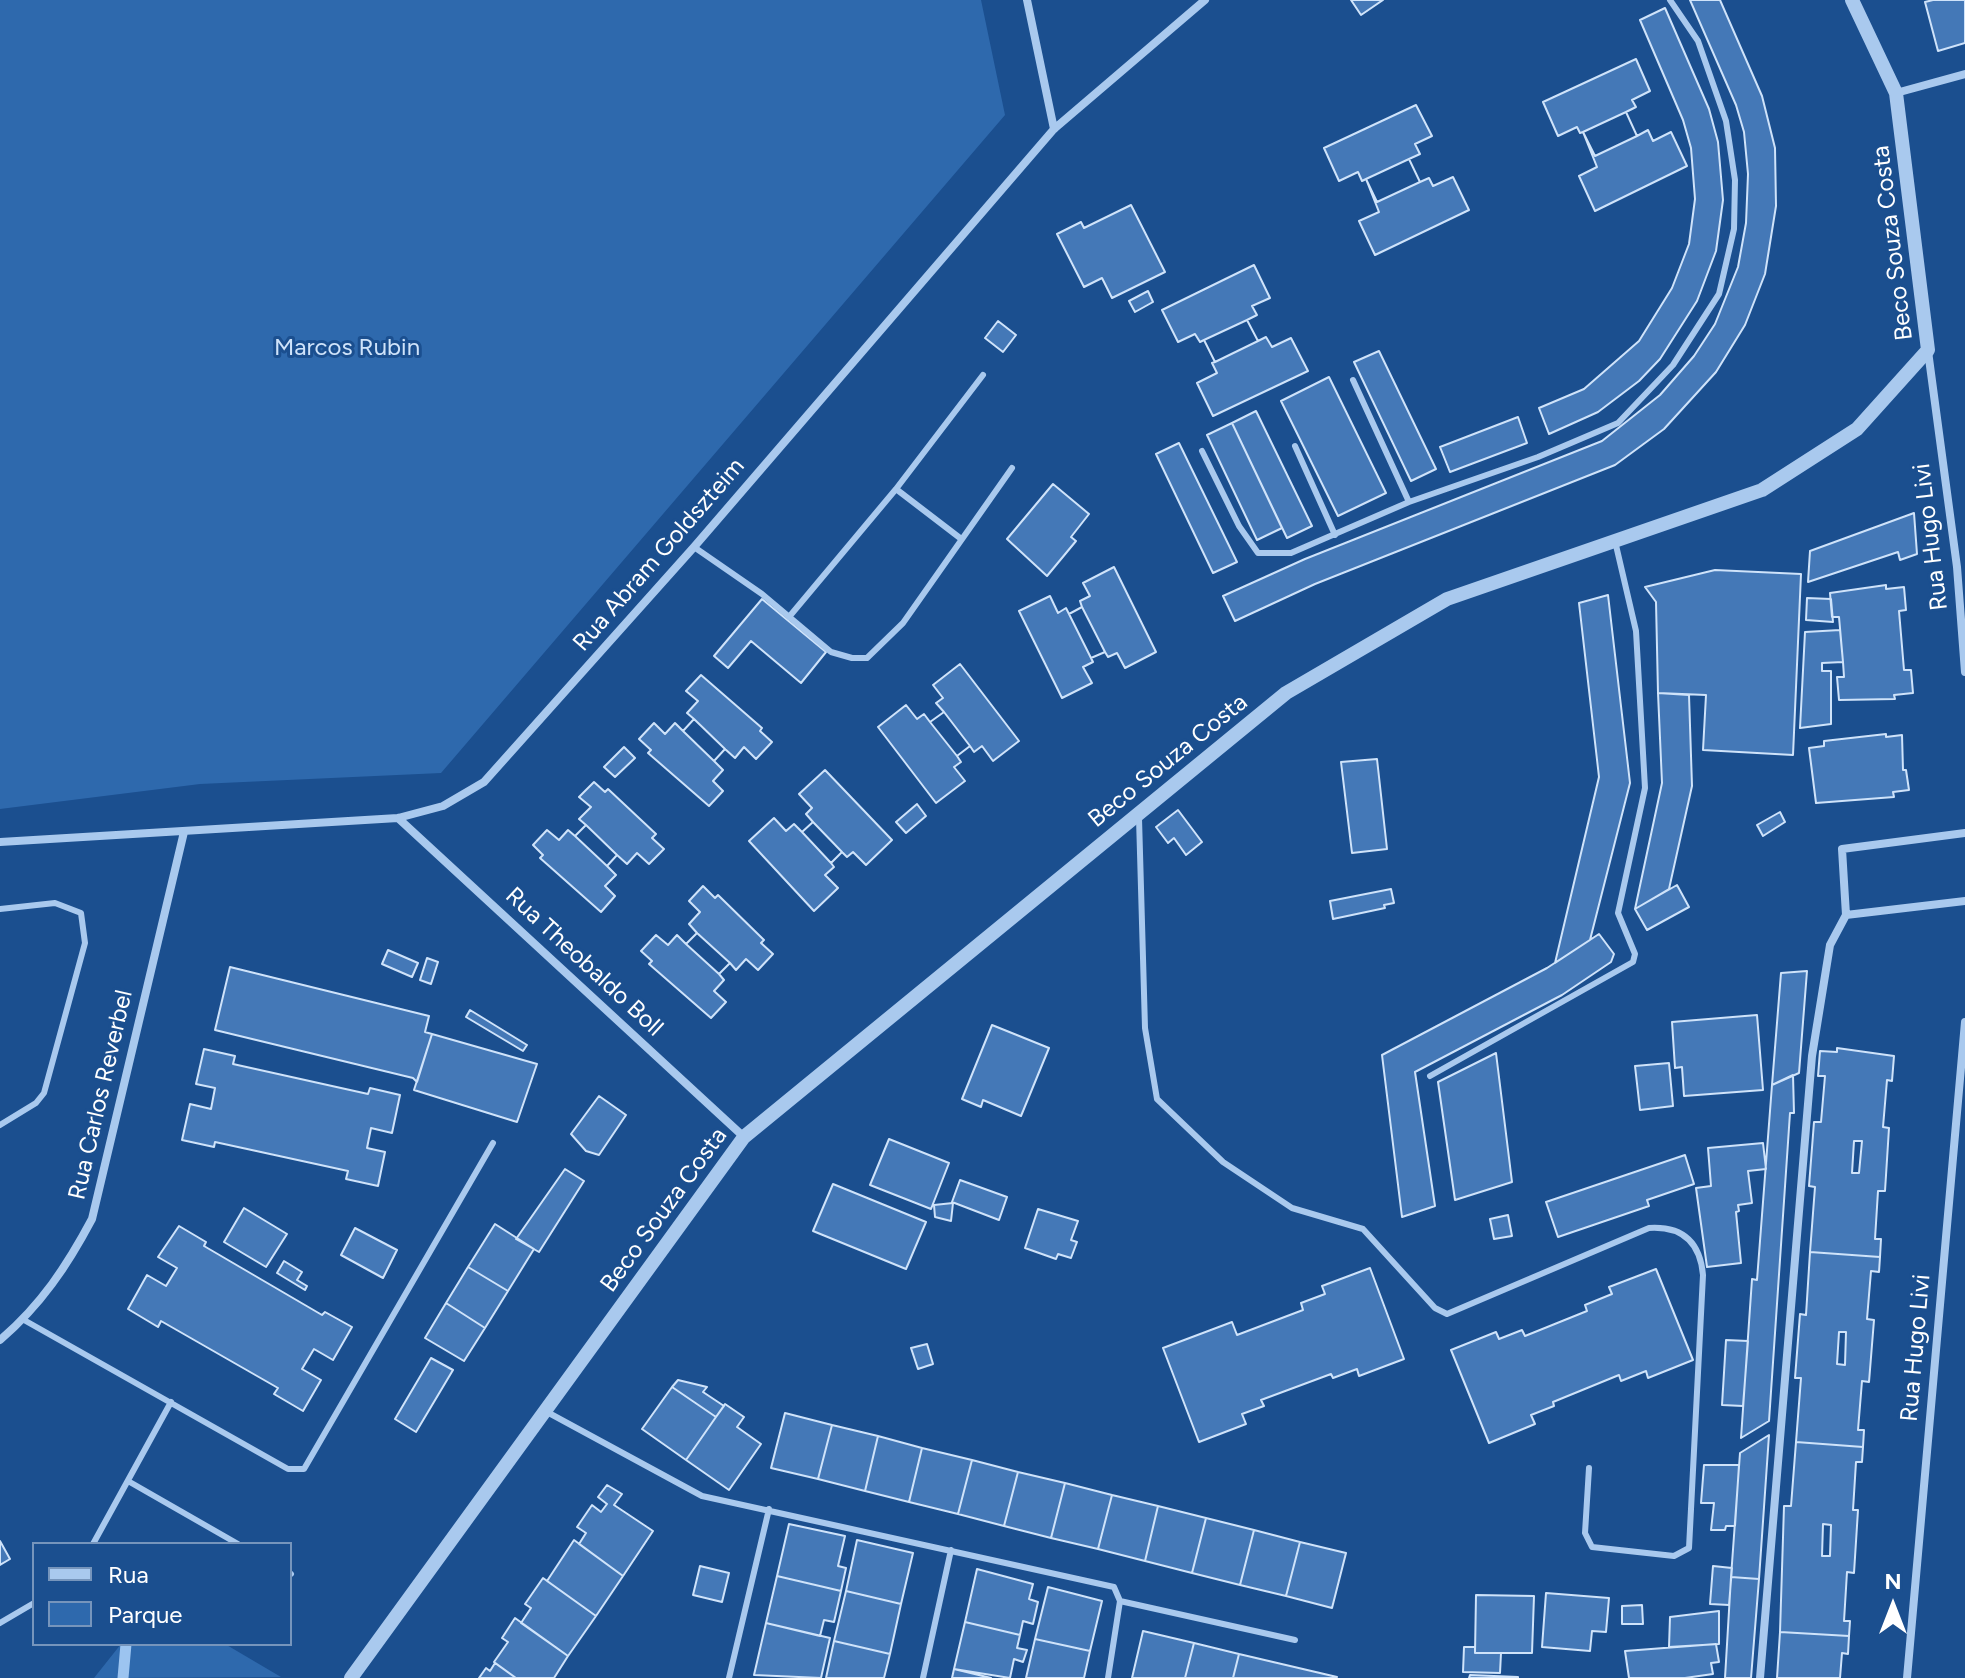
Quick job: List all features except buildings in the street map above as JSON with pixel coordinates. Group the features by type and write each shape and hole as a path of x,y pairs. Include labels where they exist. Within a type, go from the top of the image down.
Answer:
{"street":[{"path":"1027,0 1054,129"},
{"name":"Rua Abram Goldszteim","path":"0,842 398,818 443,806 484,782 694,547 1054,129 1205,0"},
{"name":"Beco Souza Costa","path":"351,1678 744,1137 1286,693 1447,599 1762,490 1857,429 1928,350 1896,93 1852,0"},
{"path":"1896,93 1965,74"},
{"name":"Rua Hugo Livi","path":"1928,350 1957,567 1965,672"},
{"name":"Rua Theobaldo Boll","path":"398,818 744,1137"},
{"name":"Rua Carlos Reverbel","path":"0,1340 24,1320 63,1273 92,1219 184,832"},
{"path":"1760,1678 1812,1056 1830,945 1846,915 1842,849 1965,833"},
{"path":"1846,915 1965,901"},
{"name":"Rua Hugo Livi","path":"1907,1678 1965,1022"}],"lane":[{"path":"1202,451 1239,526 1258,553 1291,553 1409,502 1538,457 1618,423 1673,365 1719,294 1734,229 1735,180 1726,121 1698,41 1670,0"},
{"path":"789,617 896,489 983,375"},
{"path":"1353,380 1409,502"},
{"path":"1295,446 1335,535"},
{"path":"694,547 831,652 852,658 867,658 903,623 1012,468"},
{"path":"896,489 960,538"},
{"path":"1430,1076 1633,962 1635,954 1618,913 1645,788 1636,631 1615,541"},
{"path":"1139,814 1145,1028 1157,1099 1223,1162 1292,1208 1363,1229 1435,1308 1447,1314 1649,1228 1680,1232 1694,1243 1701,1257 1703,1275 1689,1548 1674,1556 1592,1547 1585,1533 1589,1468"},
{"path":"0,909 55,903 81,913 85,943 44,1093 36,1103 0,1125"},
{"path":"24,1320 288,1469 304,1469 493,1143"},
{"path":"94,1542 171,1402"},
{"path":"544,1410 702,1496 1114,1587 1120,1601 1108,1678"},
{"path":"128,1481 235,1542"},
{"path":"729,1678 769,1509"},
{"path":"923,1678 951,1550"},
{"path":"1120,1601 1295,1640"},
{"path":"0,1623 32,1604"}],"green space":[{"name":"Marcos Rubin","path":"0,0 981,0 1005,115 441,773 200,784 0,809"},
{"path":"119,1646 228,1646 281,1677 94,1678"}],"waterway":[{"path":"123,1678 126,1646"}]}
